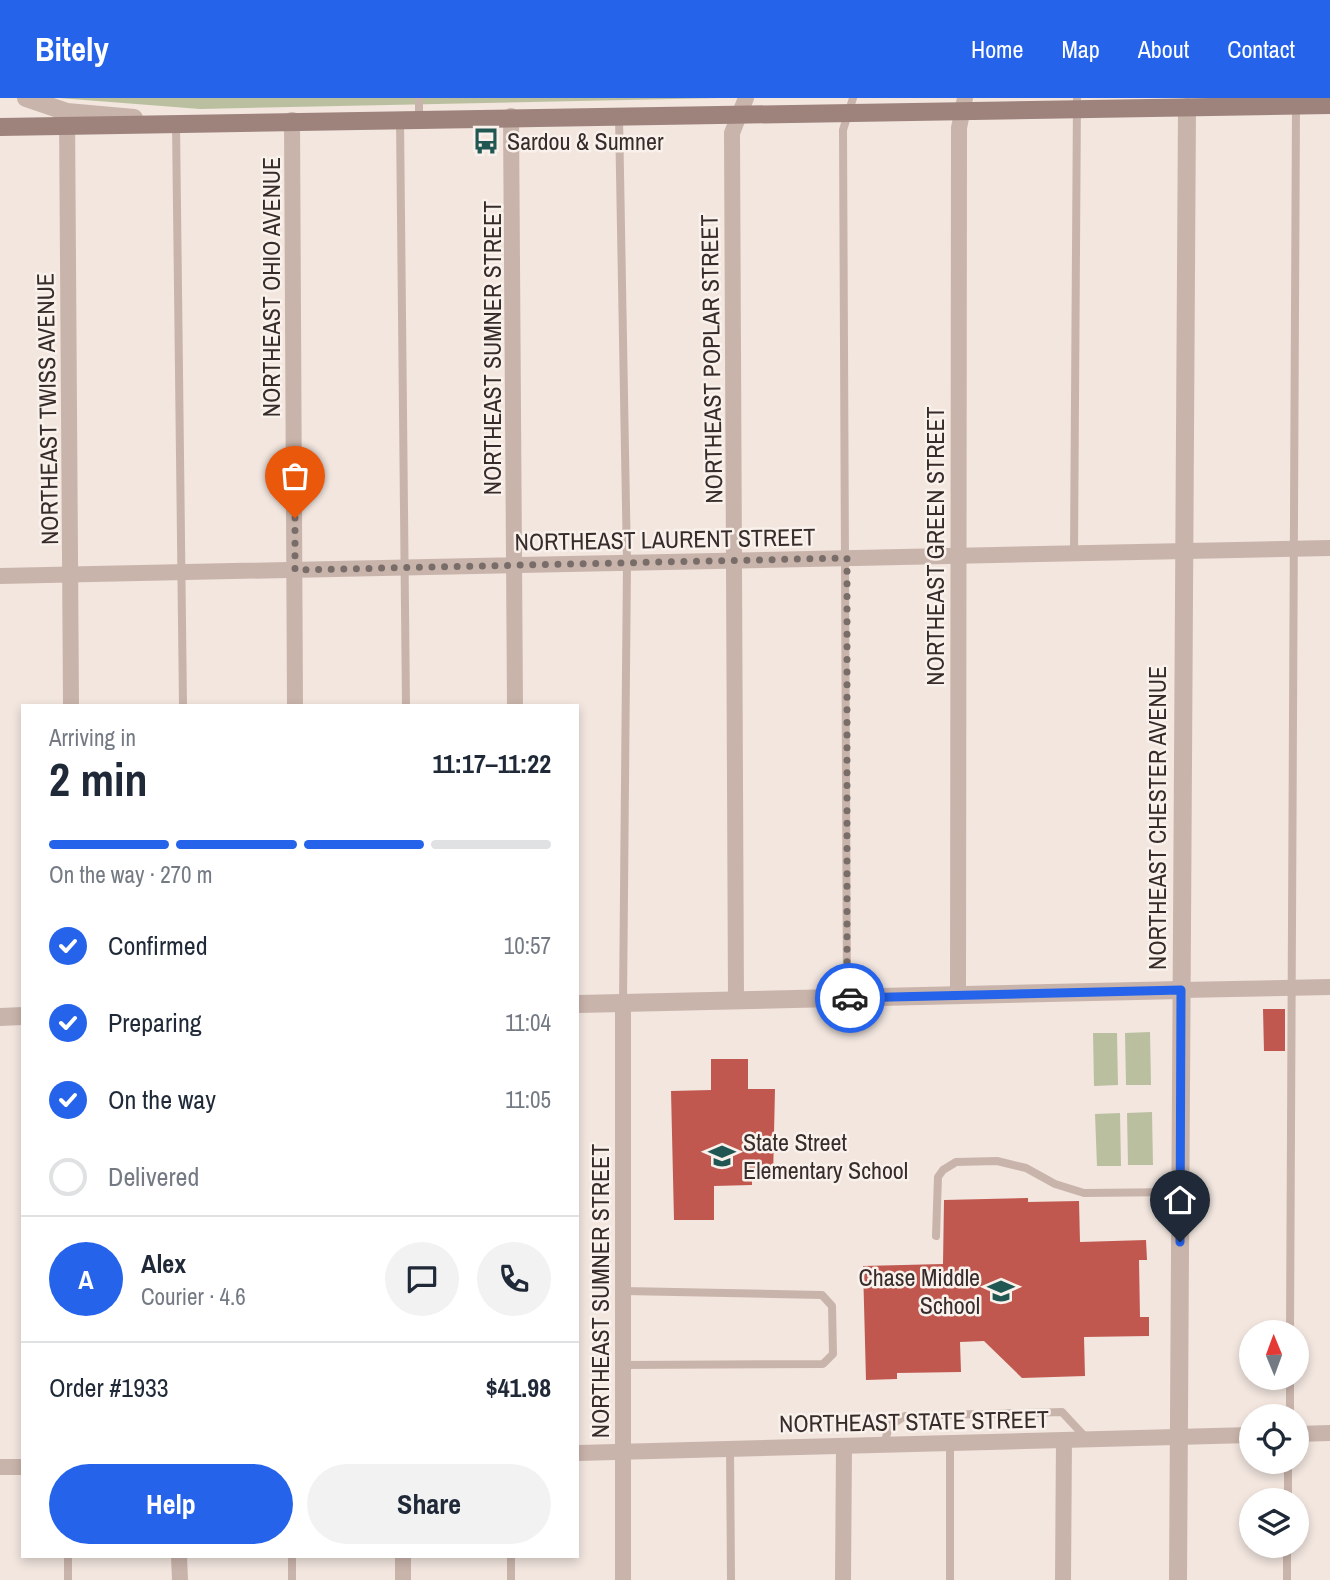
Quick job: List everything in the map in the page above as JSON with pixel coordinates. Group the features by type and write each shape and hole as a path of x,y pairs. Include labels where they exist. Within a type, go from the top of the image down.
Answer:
{"main road":[{"path":"0,129 67,119 176,123 619,115 742,106 1296,102 1330,105"}],"street":[{"path":"26,98 67,119"},
{"name":"NORTHEAST CHESTER AVENUE","path":"1178,1580 1187,103"},
{"name":"NORTHEAST GREEN STREET","path":"958,995 959,128 964,104"},
{"name":"NORTHEAST POPLAR STREET","path":"736,1000 732,133 742,106"},
{"name":"NORTHEAST SUMNER STREET","path":"511,116 515,704"},
{"name":"NORTHEAST TWISS AVENUE","path":"67,119 71,704"},
{"name":"NORTHEAST OHIO AVENUE","path":"292,120 295,704"},
{"name":"NORTHEAST LAURENT STREET","path":"0,576 1330,548"},
{"path":"579,1004 1330,987"},
{"name":"NORTHEAST SUMNER STREET","path":"623,1003 624,1291 631,1365 624,1451 623,1580"},
{"path":"0,1017 21,1016"},
{"path":"1309,1434 1330,1433"},
{"name":"NORTHEAST STATE STREET","path":"579,1453 1239,1435"},
{"path":"1063,1580 1064,1440"},
{"path":"843,1580 844,1446"},
{"path":"0,1467 21,1466"},
{"path":"180,1558 180,1580"},
{"path":"402,1580 403,1558"}],"lane":[{"path":"419,98 419,118"},
{"path":"1290,1320 1296,102"},
{"path":"1074,553 1077,103"},
{"path":"847,998 843,130 851,105"},
{"path":"619,115 627,562 623,1003"},
{"path":"400,119 407,568 406,704"},
{"path":"176,123 183,704"},
{"path":"936,1236 938,1177 943,1170 956,1162 1011,1163 1055,1184 1084,1193 1180,1192"},
{"path":"624,1291 822,1295 832,1306 833,1354 823,1364 631,1365"},
{"path":"884,1445 889,1426 905,1416 1062,1412 1088,1440"},
{"path":"950,1443 950,1580"},
{"path":"730,1449 731,1580"},
{"path":"68,1558 68,1580"},
{"path":"292,1558 292,1580"},
{"path":"511,1558 511,1580"},
{"path":"1287,1558 1287,1580"}],"green space":[{"path":"59,98 720,98 200,109"},
{"path":"1150,1032 1151,1085 1126,1085 1125,1033"},
{"path":"1093,1033 1117,1033 1118,1085 1094,1086"},
{"path":"1152,1112 1153,1165 1128,1165 1127,1113"},
{"path":"1120,1113 1121,1166 1097,1166 1095,1114"}],"building":[{"path":"1263,1009 1285,1009 1285,1051 1264,1051"},
{"name":"State Street Elementary School","path":"711,1059 748,1059 748,1089 775,1089 773,1178 752,1178 752,1185 714,1186 714,1220 674,1220 671,1091 711,1090"},
{"name":"Chase Middle School","path":"1028,1198 1028,1202 1079,1201 1080,1242 1146,1240 1147,1260 1139,1260 1140,1317 1149,1317 1149,1336 1084,1337 1085,1376 1022,1378 984,1341 960,1342 961,1372 897,1373 897,1379 866,1380 863,1266 943,1264 944,1200"}],"way so far":[{"path":"295,518 295,570 847,558 847,998 850,998"}],"place":[{"name":"Sardou & Sumner","path":"486,141"},
{"name":"State Street Elementary School","path":"722,1156"},
{"name":"Chase Middle School","path":"1001,1291"}],"route":[{"path":"850,998 1181,990 1180,1242"}]}
